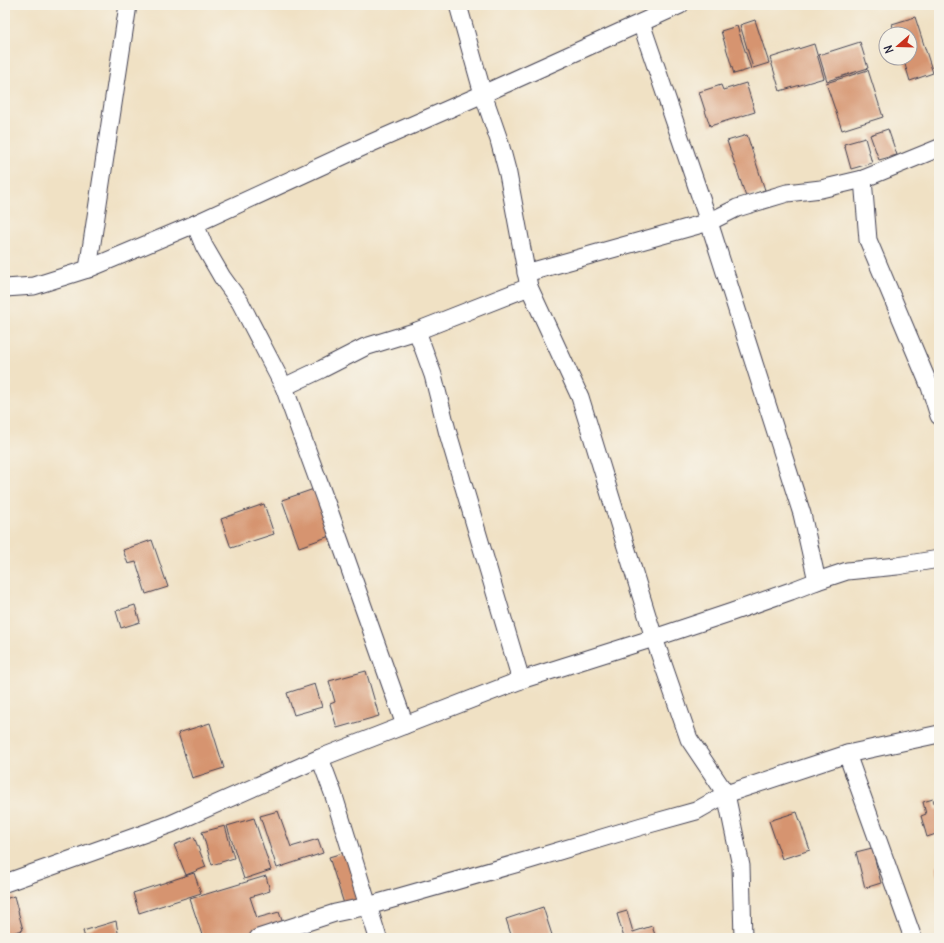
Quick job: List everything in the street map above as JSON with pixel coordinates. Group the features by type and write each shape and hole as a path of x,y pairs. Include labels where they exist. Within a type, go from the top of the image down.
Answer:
{"street":[{"path":"88,269 128,5"},
{"path":"458,5 483,94 499,140 527,280 580,396 654,638 689,740 726,794 740,866 742,938"},
{"path":"5,288 34,286 88,269 195,224 369,144 680,5"},
{"path":"641,23 709,222 802,514 817,581"},
{"path":"284,387 365,347 417,331 527,280 709,222 737,208 787,193 821,189 863,179 939,148"},
{"path":"863,179 868,240 930,387 939,416"},
{"path":"195,224 204,246 222,277 240,302 284,387 405,725"},
{"path":"417,331 433,375 447,430 521,680"},
{"path":"5,883 171,824 320,758 521,680 654,638 847,571 897,566 939,559"},
{"path":"258,938 335,913 368,906 696,811 726,794 847,754 939,734"},
{"path":"847,754 913,938"},
{"path":"320,758 333,793 378,938"}],"building":[{"path":"915,17 918,26 893,26 892,24"},
{"path":"755,20 769,63 753,68 740,25"},
{"path":"737,26 751,69 734,74 721,31"},
{"path":"918,26 933,73 910,81 905,66 918,66"},
{"path":"860,42 868,68 827,81 819,55"},
{"path":"814,44 824,78 780,91 770,58"},
{"path":"868,70 883,117 842,130 826,83"},
{"path":"746,83 755,112 710,126 699,92 721,85 723,90"},
{"path":"888,129 897,155 879,160 870,135"},
{"path":"747,135 765,190 746,197 727,141"},
{"path":"865,138 872,163 851,169 844,144"},
{"path":"314,489 330,536 299,547 282,500"},
{"path":"264,504 274,534 231,548 221,519"},
{"path":"152,540 168,587 146,594 136,562 128,564 123,550"},
{"path":"135,605 140,622 121,628 116,611"},
{"path":"366,671 379,716 337,728 330,704 335,702 329,681"},
{"path":"315,684 322,707 294,715 287,693"},
{"path":"210,723 224,768 192,778 178,733"},
{"path":"933,799 936,810 939,809 939,833 927,837 921,816 926,814 923,802"},
{"path":"278,811 291,847 318,839 323,853 277,868 260,816"},
{"path":"797,812 810,850 782,859 769,821"},
{"path":"254,818 271,870 244,879 227,826"},
{"path":"225,826 234,858 212,865 202,832"},
{"path":"194,837 206,867 186,875 174,845"},
{"path":"872,848 881,883 865,888 856,852"},
{"path":"346,852 362,902 345,907 329,857"},
{"path":"939,866 939,880 938,880 937,867"},
{"path":"194,873 201,893 139,913 133,893"},
{"path":"266,876 270,891 250,897 257,918 279,912 284,926 245,938 203,938 190,899"},
{"path":"14,896 23,930 5,935 5,899"},
{"path":"543,907 552,935 544,938 512,938 506,919"},
{"path":"627,911 633,932 652,926 656,938 624,938 617,914"},
{"path":"116,921 119,938 85,938 83,931"}]}
